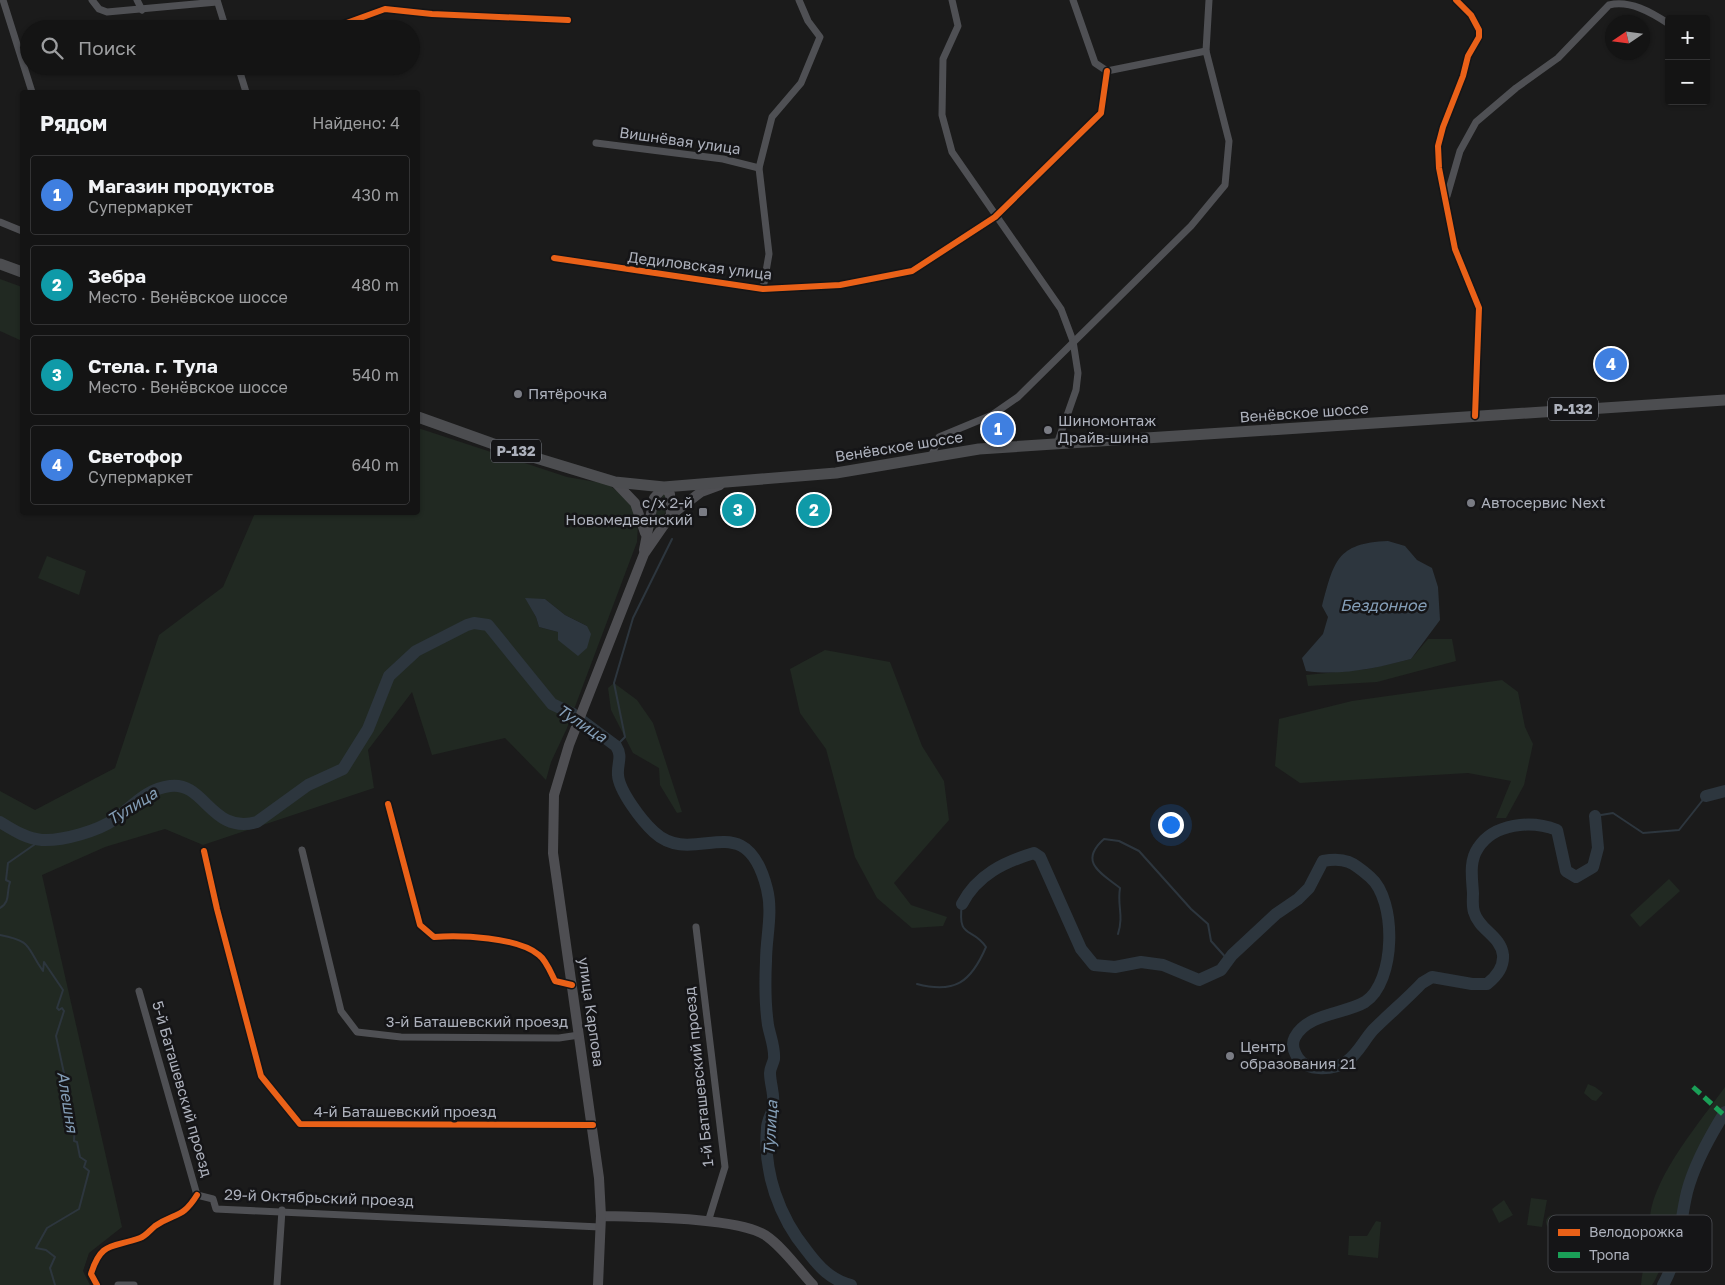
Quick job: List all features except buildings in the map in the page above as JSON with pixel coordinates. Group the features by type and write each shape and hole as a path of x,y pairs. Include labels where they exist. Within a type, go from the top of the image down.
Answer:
{"main road":[{"path":"0,264 20,271"},
{"name":"Венёвское шоссе","path":"420,418 513,450 615,482 664,487 845,472 979,449 1725,400"},
{"path":"615,482 635,503 645,539"},
{"path":"644,554 671,515 701,492 731,482"},
{"path":"644,554 645,539 654,498 664,487 670,494 671,515"},
{"name":"улица Карпова","path":"598,1285 599,1178 552,830 554,795 569,745 644,554"},
{"name":"29-й Октябрьский проезд","path":"600,1221 708,1222 747,1228 765,1235 813,1285"}],"street":[{"path":"3,0 20,54"},
{"path":"92,0 99,9 107,12 217,1 223,20"},
{"path":"137,0 142,10"},
{"path":"763,289 769,254 759,168 772,117 801,84 820,37 808,20 798,0"},
{"path":"952,0 958,26 944,59 942,114 952,152 1060,310 1073,341 1078,373 1076,390 1057,444"},
{"path":"1073,0 1095,63 1107,71 1206,51"},
{"path":"931,457 939,437 992,415 1018,397 1191,226 1225,185 1229,141 1206,51 1209,0"},
{"path":"1456,0 1471,15 1479,30 1479,37 1468,56 1438,146 1439,168 1455,249 1479,308 1475,416"},
{"path":"1446,199 1460,152 1476,122 1516,88 1558,58 1608,5 1619,1 1630,2 1665,22"},
{"path":"355,20 385,9 432,14 568,20"},
{"name":"Дедиловская улица","path":"554,258 763,289 840,285 912,271 996,217 1101,113 1107,71"},
{"path":"27,75 31,90"},
{"path":"241,75 245,90"},
{"name":"Вишнёвая улица","path":"596,143 723,159 759,168"},
{"path":"0,222 20,230"},
{"path":"388,804 420,925 434,936 454,935 487,938 517,945 539,955 555,981 572,985"},
{"name":"3-й Баташевский проезд","path":"302,850 340,1011 357,1032 402,1037 559,1038 579,1035"},
{"name":"4-й Баташевский проезд","path":"204,851 217,909 261,1076 300,1124 593,1125"},
{"name":"1-й Баташевский проезд","path":"696,927 725,1167 708,1222"},
{"name":"5-й Баташевский проезд","path":"139,991 198,1195"},
{"path":"97,1285 91,1274 96,1258 108,1246 142,1238 155,1226 188,1210 198,1195"},
{"name":"29-й Октябрьский проезд","path":"198,1195 213,1199 216,1208 600,1221"},
{"path":"277,1285 282,1210"},
{"path":"118,1285 134,1285"}],"shaded area":[{"path":"0,279 20,286 20,340 0,331"},
{"path":"420,429 567,477 608,484 626,498 633,508 638,524 637,542 567,728 551,762 546,780 505,738 432,755 412,692 368,750 374,788 203,845 165,829 105,847 42,875 122,1227 89,1253 83,1271 90,1285 0,1285 0,791 35,810 115,768 159,635 223,587 254,515 420,515","holes":["526,599 545,599 565,615 587,626 558,632 539,627"]},
{"path":"664,493 667,504 666,509 662,519 650,532 654,516"},
{"path":"47,556 86,571 79,595 38,578"},
{"path":"1428,639 1452,639 1456,661 1377,682 1308,686 1306,675 1368,669 1411,659"},
{"path":"825,650 890,662 922,746 944,781 949,820 894,883 911,905 947,917 943,926 912,928 877,898 855,857 826,749 800,713 790,669"},
{"path":"1502,680 1518,692 1525,727 1533,744 1524,785 1506,818 1496,818 1511,781 1468,773 1300,783 1275,766 1279,719 1352,701"},
{"path":"614,683 637,700 653,723 682,812 677,813 660,785 659,768 633,753 611,710 608,688"},
{"path":"1669,879 1680,891 1640,927 1630,915"},
{"path":"1588,1084 1603,1093 1596,1101 1584,1093"},
{"path":"1725,1087 1725,1107 1712,1127 1684,1189 1678,1215 1650,1215 1660,1183 1680,1148"},
{"path":"1531,1198 1547,1200 1542,1227 1527,1225"},
{"path":"1504,1200 1513,1215 1499,1223 1492,1209"},
{"path":"1548,1217 1548,1227 1546,1225"},
{"path":"1376,1221 1381,1222 1378,1258 1348,1255 1349,1236 1367,1236"},
{"path":"1643,1272 1659,1272 1652,1285 1641,1285"}],"water":[{"name":"Бездонное","path":"1388,541 1405,546 1417,560 1432,568 1438,587 1440,620 1411,659 1346,672 1306,671 1302,658 1323,634 1328,617 1322,606 1334,567 1347,551 1357,546"},
{"path":"525,598 545,599 565,615 587,626 591,634 587,648 578,656 558,640 558,632 539,627 536,617"}],"waterway":[{"path":"616,746 625,737 614,683 633,618 672,539"},
{"name":"Тулица","path":"0,822 31,838 50,840 70,837 108,823 147,794 170,786 182,787 192,791 218,815 229,821 241,824 257,822 308,785 343,769 368,729 389,676 416,651 467,625 474,623 488,625 552,704 573,714 616,746 619,757 618,775 622,789 643,821 654,832 670,842 686,845 718,842 732,843 746,849 758,863 769,898 765,985 766,1009 774,1059 770,1069 773,1103 767,1125 766,1145 771,1177 781,1209 797,1238 826,1272 837,1280 851,1285"},
{"path":"1706,796 1725,791"},
{"path":"1595,816 1613,813 1643,833 1679,830 1706,796"},
{"path":"962,904 983,877 1002,865 1034,853 1040,857 1081,949 1094,965 1115,967 1141,962 1163,965 1199,980 1221,970 1232,955 1276,914 1298,899 1309,888 1323,861 1343,860 1353,864 1370,877 1379,888 1385,903 1389,941 1387,960 1383,977 1375,992 1365,1002 1309,1023 1295,1037 1293,1042 1294,1051 1302,1063 1314,1068 1328,1068 1341,1065 1350,1059 1373,1030 1422,983 1432,977 1472,984 1487,984 1499,972 1503,960 1501,948 1480,924 1473,907 1473,858 1485,840 1493,833 1514,826 1536,825 1557,830 1566,871 1576,877 1593,867 1598,848 1595,816"},
{"path":"1118,934 1120,927 1120,888 1100,872 1093,861 1096,847 1104,839 1119,841 1139,851 1191,909 1208,924 1211,941 1228,960"},
{"name":"Алешня","path":"0,908 6,903 8,896 10,882 6,880 8,863 41,840"},
{"path":"917,984 930,987 952,986 968,977 980,959 986,947 976,936 964,928 961,915 962,904"},
{"name":"Алешня","path":"0,935 19,940 28,946 43,971 44,962 63,990 57,1008 59,1010 62,1008 64,1011 56,1036 65,1078 68,1110 75,1124 74,1141 77,1142 80,1157 86,1161 84,1167 89,1171 79,1209 47,1228 36,1248 46,1250 55,1257 50,1268 55,1285"},
{"name":"Тулица","path":"1682,1215 1694,1171 1725,1112"},
{"name":"Тулица","path":"1663,1285 1670,1272"}],"marked path":[{"path":"1693,1087 1725,1116"}],"cycle path":[{"path":"1456,0 1471,15 1479,30 1479,37 1468,56 1463,76 1443,127 1438,146 1439,168 1455,249 1479,308 1475,416"},
{"path":"355,20 385,9 432,14 568,20"},
{"path":"554,258 763,289 840,285 912,271 995,217 1101,113 1107,71"},
{"path":"388,804 420,925 434,937 488,938 517,944 530,949 544,960 555,981 572,985"},
{"path":"204,851 217,909 261,1076 300,1124 593,1125"},
{"path":"97,1285 91,1274 95,1263 104,1251 109,1247 142,1237 155,1226 183,1212 197,1195"}],"place":[{"name":"Светофор","path":"1611,364"},
{"name":"Пятёрочка","path":"518,394"},
{"name":"Магазин продуктов","path":"998,429"},
{"name":"Шиномонтаж Драйв-шина","path":"1048,430"},
{"name":"Автосервис Next","path":"1471,503"},
{"name":"Стела. г. Тула","path":"738,510"},
{"name":"Зебра","path":"814,510"},
{"name":"с/х 2-й Новомедвенский","path":"703,512"},
{"name":"Центр образования 21","path":"1230,1056"}]}
